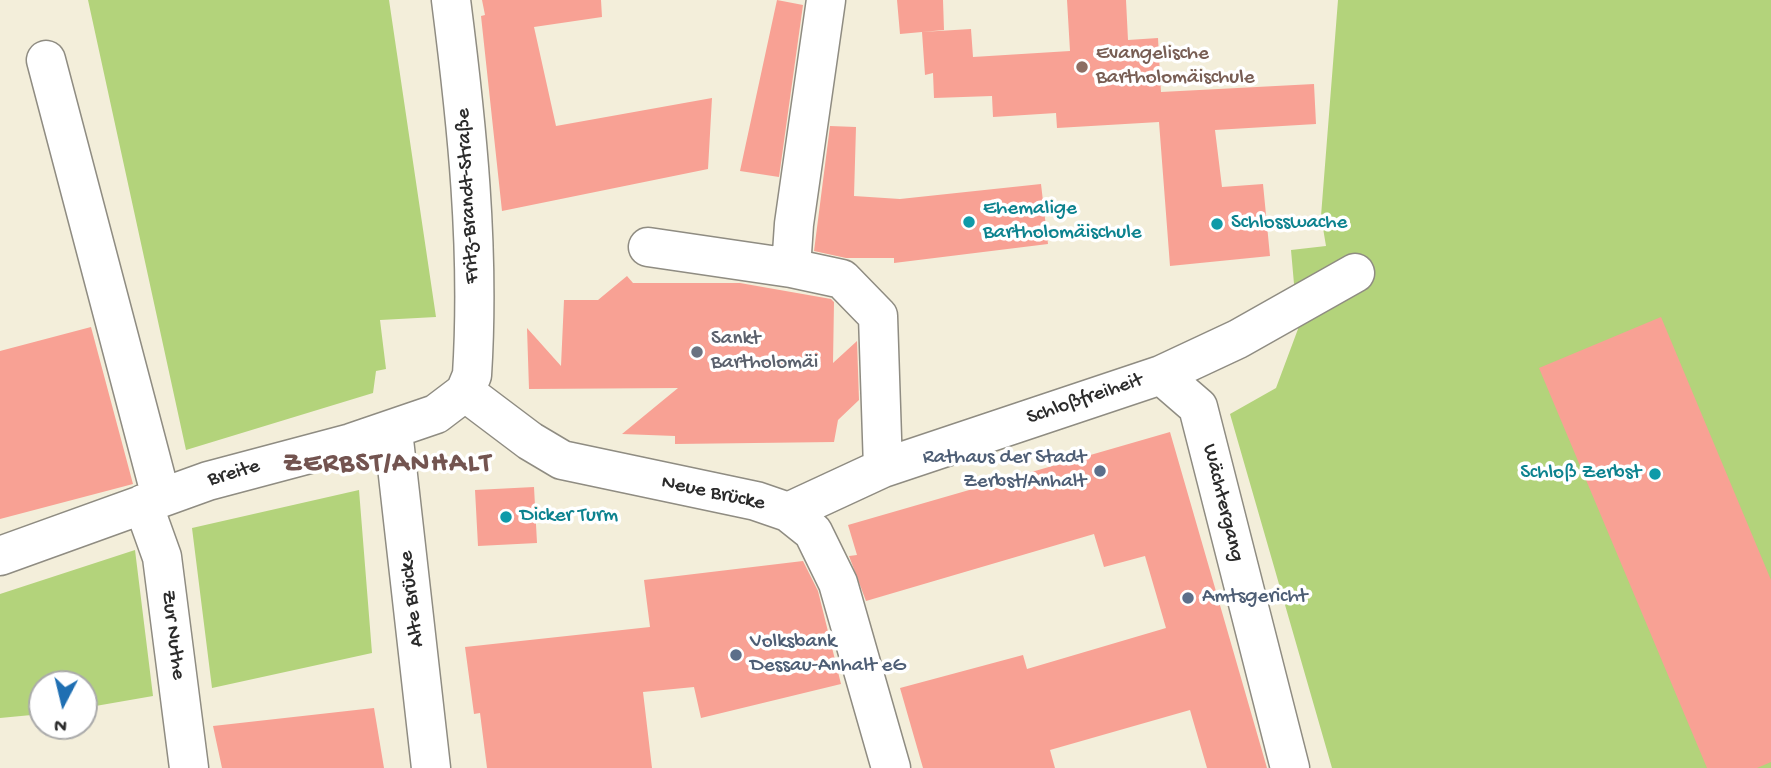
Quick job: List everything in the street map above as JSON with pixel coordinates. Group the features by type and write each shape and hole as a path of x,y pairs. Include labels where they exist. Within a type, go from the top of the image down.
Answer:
{"street":[{"name":"Fritz-Brandt-Straße","path":"451,0 468,130 474,244 472,374 465,392"},
{"path":"791,268 794,224 826,0"},
{"name":"Zur Nuthe","path":"46,60 152,501 162,557 189,768"},
{"path":"648,247 791,268 842,279 878,316 883,468"},
{"name":"Schloßfreiheit","path":"788,512 883,468 1161,375 1280,315 1355,273"},
{"name":"Wächtergang","path":"1161,375 1198,407 1290,768"},
{"name":"Breite","path":"0,556 208,481 393,431 436,414 465,392"},
{"name":"Neue Brücke","path":"465,392 530,441 562,460 756,501 788,512 813,532 838,583 891,768"},
{"name":"Alte Brücke","path":"393,431 431,768"}],"green space":[{"path":"88,0 389,0 436,317 380,320 386,369 376,371 373,393 186,450"},
{"path":"1338,0 1771,0 1771,768 1332,768 1230,414 1276,388 1298,329 1291,250 1326,246 1321,216"},
{"path":"359,490 372,653 212,688 192,528"},
{"path":"135,550 153,696 98,706 98,670 28,670 28,715 0,718 0,594"}],"building":[{"path":"482,0 601,0 602,17 534,27 556,126 712,98 708,169 502,211 481,16 485,15"},
{"path":"777,0 803,5 779,177 740,171"},
{"path":"897,0 943,0 944,30 900,34"},
{"path":"1067,0 1126,0 1128,40 1158,38 1161,92 1314,84 1316,124 1215,130 1222,187 1263,184 1270,256 1170,266 1159,122 1057,128 1056,113 993,117 992,96 934,98 933,73 925,75 922,32 971,29 973,57 1070,51"},
{"path":"830,126 856,127 854,196 900,199 1041,184 1048,244 894,263 894,258 846,258 814,251"},
{"name":"Sankt Bartholomäi","path":"627,276 633,283 740,283 831,299 834,302 833,363 857,341 859,400 838,420 834,442 675,444 675,436 622,434 678,388 529,389 527,328 561,366 564,300 598,300"},
{"name":"Schloß Zerbst","path":"1661,317 1771,580 1771,762 1757,768 1707,768 1539,368"},
{"path":"91,327 133,484 0,519 0,351"},
{"path":"1170,432 1267,768 1207,768 1190,710 1050,750 1055,768 923,768 900,688 1023,655 1027,669 1166,628 1145,556 1104,567 1094,534 866,601 849,556 857,555 848,525"},
{"name":"Dicker Turm","path":"534,487 537,543 478,546 475,490"},
{"path":"803,561 818,591 841,684 701,718 694,687 643,692 652,768 487,768 480,713 474,714 465,647 650,627 644,580"},
{"path":"374,708 384,768 222,768 213,726"}],"place":[{"name":"Evangelische Bartholomäischule","path":"1082,67"},
{"name":"Ehemalige Bartholomäischule","path":"969,222"},
{"name":"Schlosswache","path":"1217,224"},
{"name":"Sankt Bartholomäi","path":"697,352"},
{"name":"Rathaus der Stadt Zerbst/Anhalt","path":"1100,471"},
{"name":"Schloß Zerbst","path":"1655,474"},
{"name":"Dicker Turm","path":"506,517"},
{"name":"Amtsgericht","path":"1188,598"},
{"name":"Volksbank Dessau-Anhalt eG","path":"736,655"}],"district":[{"name":"ZERBST/ANHALT","path":"388,466"}]}
